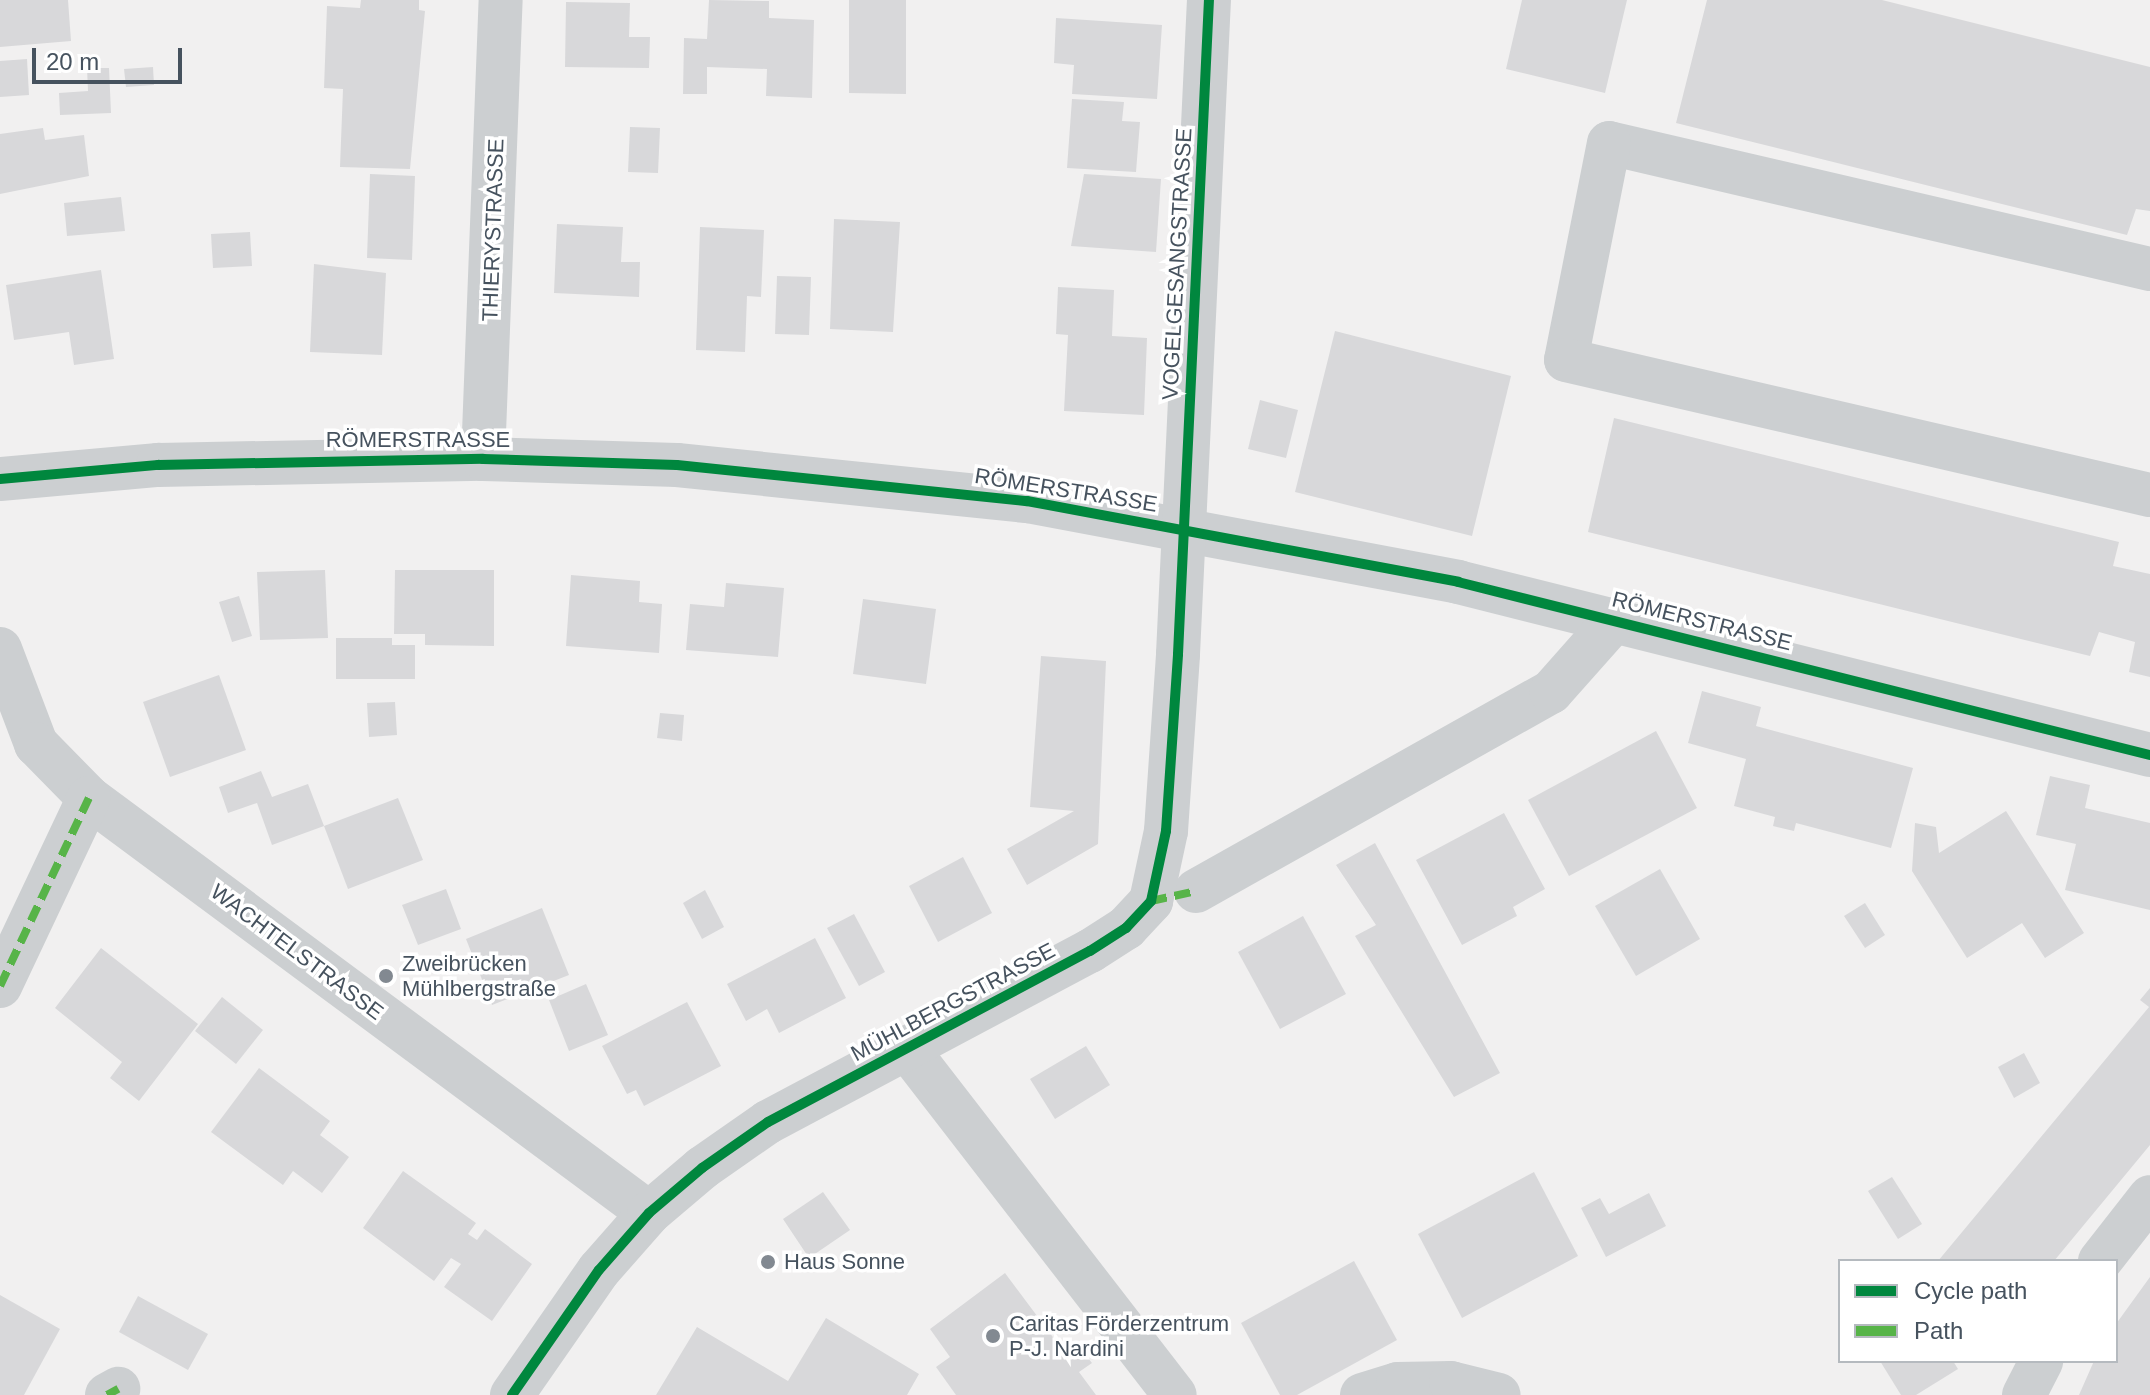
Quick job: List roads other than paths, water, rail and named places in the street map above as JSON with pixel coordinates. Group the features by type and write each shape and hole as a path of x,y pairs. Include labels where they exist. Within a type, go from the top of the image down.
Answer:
{"street":[{"name":"THIERYSTRASSE","path":"483,459 501,0"},
{"name":"VOGELGESANGSTRASSE","path":"1184,529 1209,0"},
{"path":"2150,269 1609,143 1566,360 2150,495"},
{"name":"RÖMERSTRASSE","path":"0,479 202,464 483,459 677,465 851,479 1184,529 1355,559 1615,620 2150,755"},
{"name":"MÜHLBERGSTRASSE","path":"512,1395 599,1270 649,1213 768,1122 1090,951 1151,901 1166,831 1184,529"},
{"path":"1196,891 1551,692 1615,620"},
{"name":"WACHTELSTRASSE","path":"0,649 36,744 89,798 649,1213"},
{"path":"0,986 89,798"},
{"path":"908,1050 1175,1395"},
{"path":"2102,1259 2150,1197"},
{"path":"2024,1395 2040,1363"},
{"path":"1362,1395 1398,1384 1438,1383 1499,1395"}],"place":[{"name":"Zweibrücken Mühlbergstraße","path":"386,976"},
{"name":"Haus Sonne","path":"768,1262"},
{"name":"Caritas Förderzentrum P-J. Nardini","path":"993,1336"}]}
